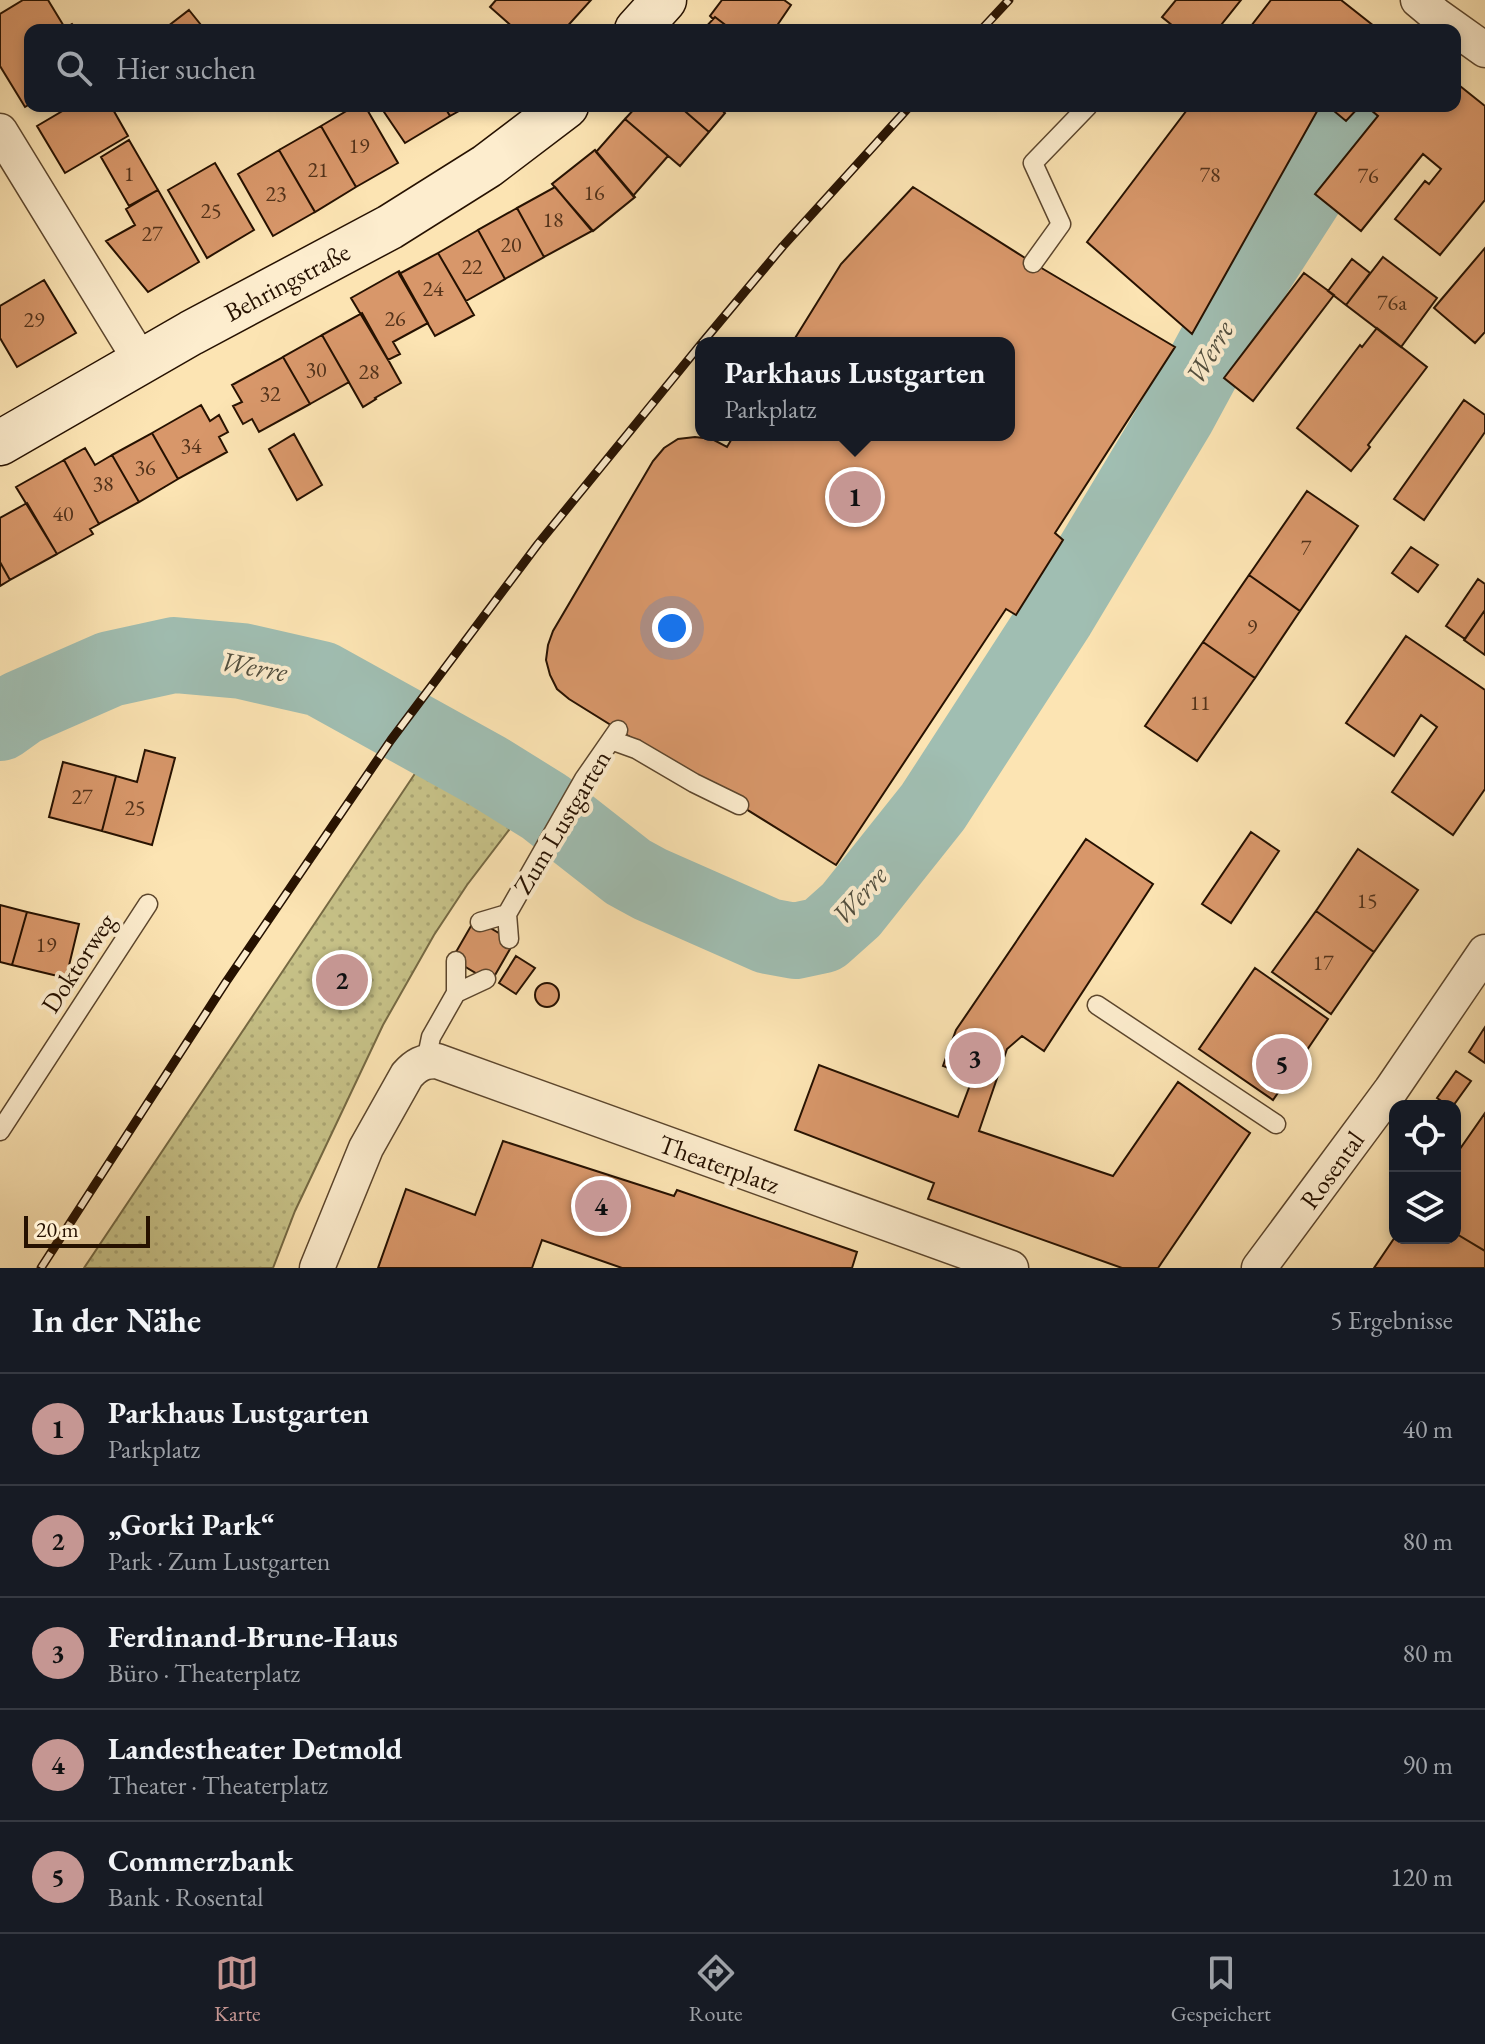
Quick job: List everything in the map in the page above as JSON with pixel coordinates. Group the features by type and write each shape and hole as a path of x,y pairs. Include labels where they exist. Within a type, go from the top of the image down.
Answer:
{"street":[{"path":"642,24 664,0"},
{"path":"1418,0 1450,24"},
{"path":"1461,32 1485,50"},
{"name":"Behringstraße","path":"0,443 141,361 390,227 487,166 558,112"},
{"path":"0,131 141,361"},
{"name":"Rosental","path":"1259,1268 1391,1090 1485,952"},
{"path":"317,1268 366,1148 407,1075 416,1065 426,1061"},
{"name":"Theaterplatz","path":"426,1061 451,1065 1011,1268"}],"lane":[{"path":"1033,263 1061,224 1033,163 1082,112"},
{"name":"Zum Lustgarten","path":"507,914 495,930 584,779 614,735 694,783 739,805"},
{"name":"Doktorweg","path":"0,1131 148,904"},
{"path":"426,1061 431,1037 472,970 456,993"},
{"path":"1097,1005 1276,1124"}],"shaded area":[{"path":"416,772 512,826 434,935 383,1025 295,1211 273,1268 84,1268"}],"building":[{"path":"23,0 48,0 63,24 24,24 24,105 0,66 0,14"},
{"path":"496,0 591,0 569,24 509,24 490,7"},
{"path":"722,0 784,0 791,5 778,24 724,24 710,16"},
{"path":"1176,0 1241,0 1222,24 1171,24 1162,17"},
{"path":"1271,0 1341,0 1371,24 1253,24"},
{"path":"189,10 200,24 171,24"},
{"path":"715,17 724,24 709,24"},
{"path":"1461,87 1485,106 1485,200 1440,255 1395,219 1425,181 1429,184 1441,169 1423,154 1361,231 1315,194 1378,116 1373,112 1461,112"},
{"path":"61,112 114,112 128,136 65,173 37,126"},
{"path":"345,112 368,112 398,163 356,187 321,126"},
{"path":"384,112 448,112 450,116 405,143"},
{"path":"631,112 686,112 709,132 680,166 625,119"},
{"path":"686,112 724,112 709,132"},
{"path":"1185,112 1317,112 1192,334 1087,242"},
{"path":"1335,112 1354,112 1346,121"},
{"path":"625,119 668,156 633,196 596,152"},
{"path":"321,126 356,187 315,212 279,150"},
{"path":"129,140 158,190 129,206 101,157"},
{"path":"279,150 315,212 273,236 238,174"},
{"path":"595,150 635,197 593,231 552,184"},
{"path":"215,163 254,230 207,258 168,190"},
{"path":"555,187 592,231 544,257 517,208"},
{"path":"913,187 1175,347 1055,533 1063,540 1016,615 1006,609 836,865 569,699 557,689 546,660 553,631 653,461 664,448 678,439 695,437 695,441 716,441 727,447 730,441 1015,441 1015,337 796,337 841,264"},
{"path":"158,190 199,262 148,292 106,241 135,225 126,209"},
{"path":"517,208 544,257 505,279 478,230"},
{"path":"478,230 505,279 466,301 438,253"},
{"path":"1485,248 1485,332 1475,343 1434,308"},
{"path":"438,253 474,315 435,336 399,274"},
{"path":"1383,257 1437,298 1401,347 1346,305"},
{"path":"1352,259 1370,273 1346,305 1328,291"},
{"path":"399,271 428,323 393,342 400,354 388,360 351,298"},
{"path":"1304,273 1334,295 1253,401 1224,378"},
{"path":"44,280 76,333 17,367 0,338 0,306"},
{"path":"362,313 401,383 363,407 322,335"},
{"path":"1377,328 1427,367 1351,471 1297,428 1360,345 1362,347"},
{"path":"322,335 349,382 310,404 283,357"},
{"path":"283,357 310,404 259,432 252,419 243,424 233,406 242,402 232,385"},
{"path":"1464,400 1485,415 1485,432 1424,520 1394,499"},
{"path":"201,405 210,421 219,415 228,432 219,437 227,452 178,479 152,433"},
{"path":"152,433 178,479 139,502 112,455"},
{"path":"294,434 322,485 297,500 269,449"},
{"path":"85,448 95,465 112,455 139,502 99,524 64,460"},
{"path":"64,460 99,524 90,529 93,534 57,554 16,487"},
{"path":"1307,491 1358,526 1300,611 1249,575"},
{"path":"27,503 57,554 10,580 0,562 0,518"},
{"path":"1411,547 1438,565 1418,592 1392,573"},
{"path":"0,562 10,580 0,586"},
{"path":"1249,575 1300,611 1255,678 1203,642"},
{"path":"1478,579 1485,584 1485,610 1465,639 1446,626"},
{"path":"1485,610 1485,655 1464,640"},
{"path":"1406,636 1485,690 1485,789 1453,835 1392,792 1437,727 1421,715 1394,756 1346,723"},
{"path":"1203,642 1255,678 1197,761 1145,726"},
{"path":"145,750 175,758 152,845 102,831 116,776 137,782"},
{"path":"63,762 116,776 102,831 49,817"},
{"path":"1251,832 1279,851 1231,923 1202,904"},
{"path":"1086,839 1153,884 1044,1051 1022,1036 1007,1049 979,1131 1113,1176 1178,1082 1250,1133 1158,1268 1122,1268 928,1199 934,1183 795,1130 819,1065 958,1117 973,1077 943,1066 956,1030"},
{"path":"1358,849 1418,890 1374,952 1316,911"},
{"path":"0,905 27,912 12,965 0,962"},
{"path":"1316,911 1374,952 1331,1014 1272,972"},
{"path":"27,912 79,924 66,978 12,965"},
{"path":"475,919 514,942 491,982 452,959"},
{"path":"516,956 535,968 516,994 499,983"},
{"path":"1255,968 1328,1019 1273,1100 1199,1049"},
{"path":"547,983 555,987 559,995 555,1003 547,1007 539,1003 535,995 539,987"},
{"path":"1485,1027 1485,1063 1469,1052"},
{"path":"1456,1071 1471,1081 1457,1100 1437,1098"},
{"path":"1485,1113 1485,1251 1461,1237 1461,1147"},
{"path":"503,1141 674,1196 677,1190 857,1252 852,1268 622,1268 542,1240 532,1268 378,1268 406,1189 475,1215"},
{"path":"1461,1237 1485,1251 1485,1268 1374,1268 1390,1244 1461,1244"}],"waterway":[{"name":"Werre","path":"0,723 21,708 110,669 174,655 242,661 321,679 487,771 545,807 628,872 650,884 768,936 795,941 823,935 851,910 933,807 1058,614 1178,414 1251,279 1351,124"}],"railway":[{"path":"987,24 1009,0"},
{"path":"707,337 783,246 905,112"},
{"path":"41,1268 226,982 391,740 538,544 695,351"}],"place":[{"name":"Parkhaus Lustgarten","path":"855,497"},
{"name":"„Gorki Park“","path":"342,980"},
{"name":"Ferdinand-Brune-Haus","path":"975,1058"},
{"name":"Commerzbank","path":"1282,1064"},
{"name":"Landestheater Detmold","path":"601,1206"}]}
